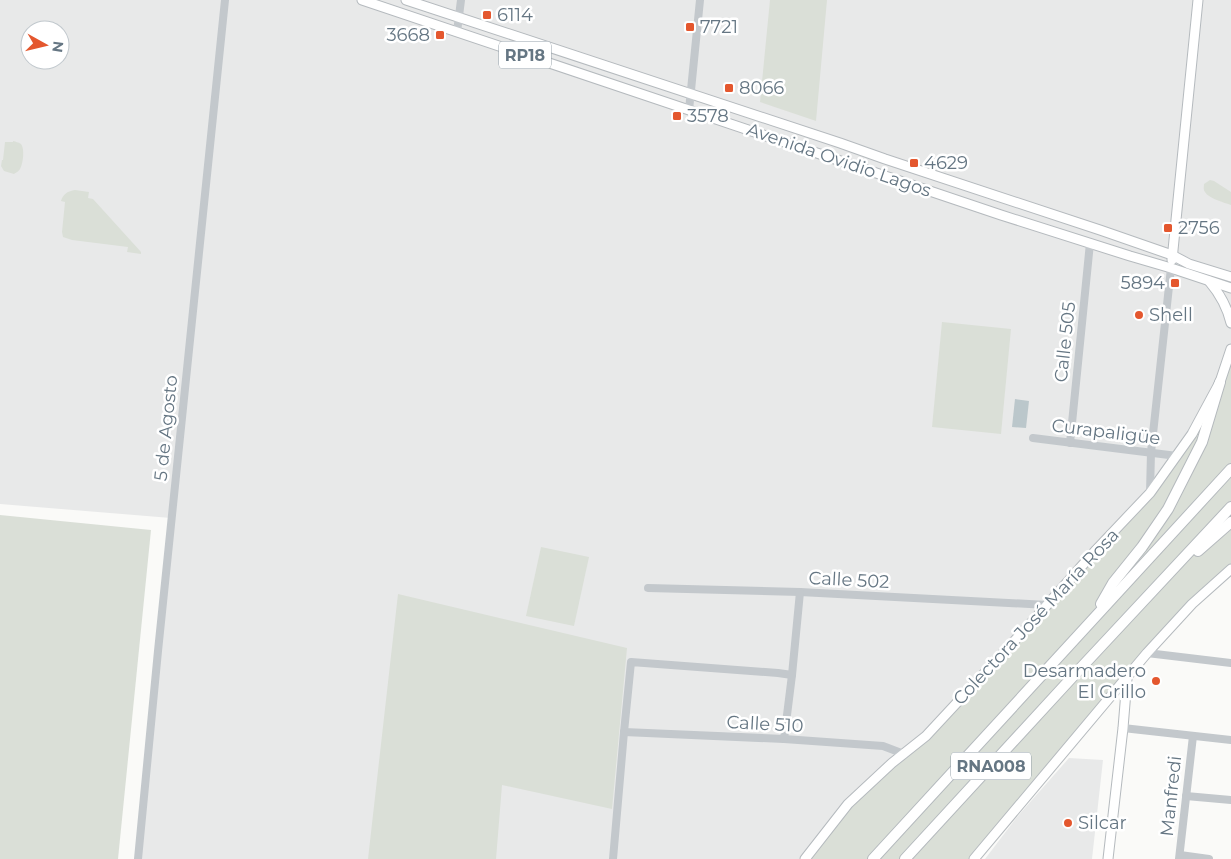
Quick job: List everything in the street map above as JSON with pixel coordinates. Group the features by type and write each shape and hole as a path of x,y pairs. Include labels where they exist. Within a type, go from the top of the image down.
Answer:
{"highway":[{"path":"1092,619 1113,583 1142,547 1168,509 1202,442 1220,382"},
{"name":"RNA008","path":"873,859 1010,712 1092,619 1231,469"},
{"name":"RNA008","path":"906,859 1231,507"},
{"path":"1152,591 1231,522"}],"main road":[{"name":"Avenida Ovidio Lagos","path":"362,0 1001,215 1231,288"},
{"name":"Avenida Ovidio Lagos","path":"406,0 1100,230 1172,255 1188,264 1231,277"},
{"path":"1171,268 1198,0"},
{"path":"1208,280 1221,296 1231,323"},
{"name":"Colectora José María Rosa","path":"805,859 848,804 892,763 926,736 1150,493 1192,434 1220,382 1231,349"},
{"path":"974,859 1147,653 1192,604 1231,569"},
{"path":"1108,859 1123,728 1126,679"}],"street":[{"name":"5 de Agosto","path":"138,859 225,0"},
{"path":"457,32 461,0"},
{"path":"689,110 700,0"},
{"name":"Calle 505","path":"1070,442 1090,243"},
{"path":"1150,493 1151,452 1171,268"},
{"name":"Curapaligüe","path":"1032,438 1177,456"},
{"name":"Calle 502","path":"648,588 800,592 1047,604"},
{"path":"784,739 800,592"},
{"path":"1147,653 1231,663"},
{"path":"613,859 631,662 792,675"},
{"path":"1123,728 1231,740"},
{"name":"Calle 510","path":"624,732 784,739 883,746 904,754"},
{"name":"Manfredi","path":"1179,857 1192,736"},
{"path":"1186,796 1231,800"},
{"path":"1179,857 1209,859"}],"shaded area":[{"path":"0,0 1231,0 1231,349 1220,382 1150,493 805,859 138,859 171,518 0,504"},
{"path":"770,0 827,0 816,121 760,102"},
{"path":"13,141 21,144 23,153 21,167 14,174 4,171 1,166 5,142"},
{"path":"1210,180 1231,192 1231,205 1207,194 1204,190 1204,184"},
{"path":"75,190 89,192 88,198 93,199 141,254 127,252 128,247 72,240 63,237 65,202 61,201 66,193"},
{"path":"942,322 1011,329 1001,434 932,427"},
{"path":"1231,349 1231,569 1192,604 974,859 805,859 848,804 926,736 1150,493 1192,434"},
{"path":"1015,399 1029,401 1026,428 1012,427"},
{"path":"0,515 151,530 118,859 0,859"},
{"path":"541,547 589,557 574,626 526,616"},
{"path":"398,594 627,648 612,809 502,785 496,859 368,859"},
{"name":"Silcar","path":"1069,758 1103,760 1092,859 985,859 1017,817"}],"place":[{"name":"6114","path":"487,15"},
{"name":"7721","path":"690,27"},
{"name":"3668","path":"440,35"},
{"name":"8066","path":"729,88"},
{"name":"3578","path":"677,116"},
{"name":"4629","path":"914,163"},
{"name":"2756","path":"1168,228"},
{"name":"5894","path":"1175,283"},
{"name":"Shell","path":"1139,315"},
{"name":"Desarmadero El Grillo","path":"1156,681"},
{"name":"Silcar","path":"1068,823"}]}
